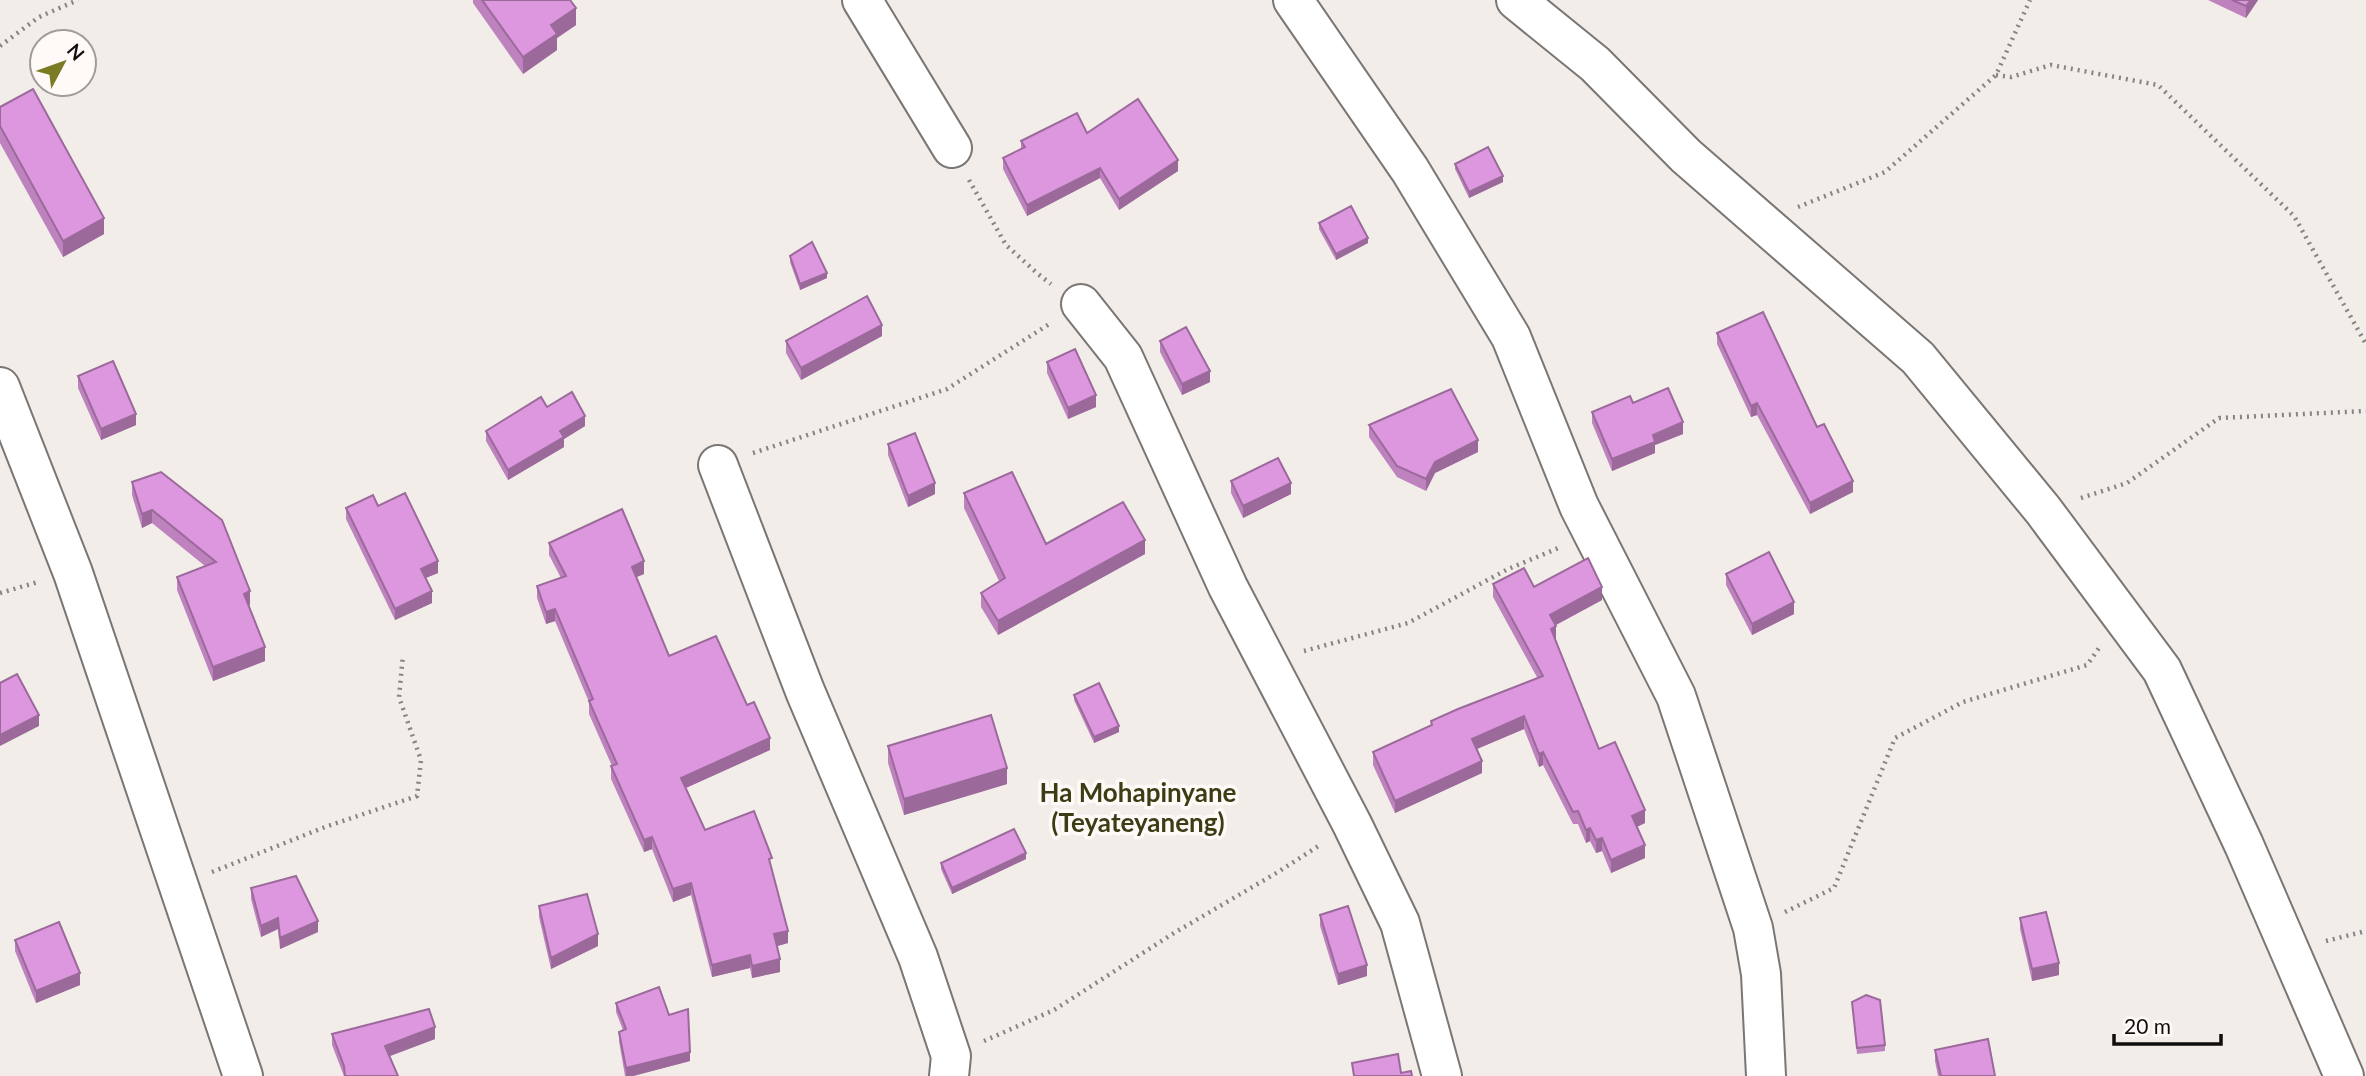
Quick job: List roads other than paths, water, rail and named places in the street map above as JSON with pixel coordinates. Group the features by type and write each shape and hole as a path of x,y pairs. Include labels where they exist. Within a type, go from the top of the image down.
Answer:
{"street":[{"path":"862,0 952,148"},
{"path":"1293,0 1410,170 1511,337 1579,506 1676,696 1753,928 1761,974 1766,1076"},
{"path":"1516,0 1595,64 1686,156 1919,358 2043,510 2162,670 2244,845 2344,1076"},
{"path":"1081,304 1123,357 1228,587 1352,824 1400,923 1442,1076"},
{"path":"0,387 73,573 243,1076"},
{"path":"718,465 805,691 918,957 950,1066"}],"district":[{"name":"Ha Mohapinyane (Teyateyaneng)","path":"1138,808"}]}
